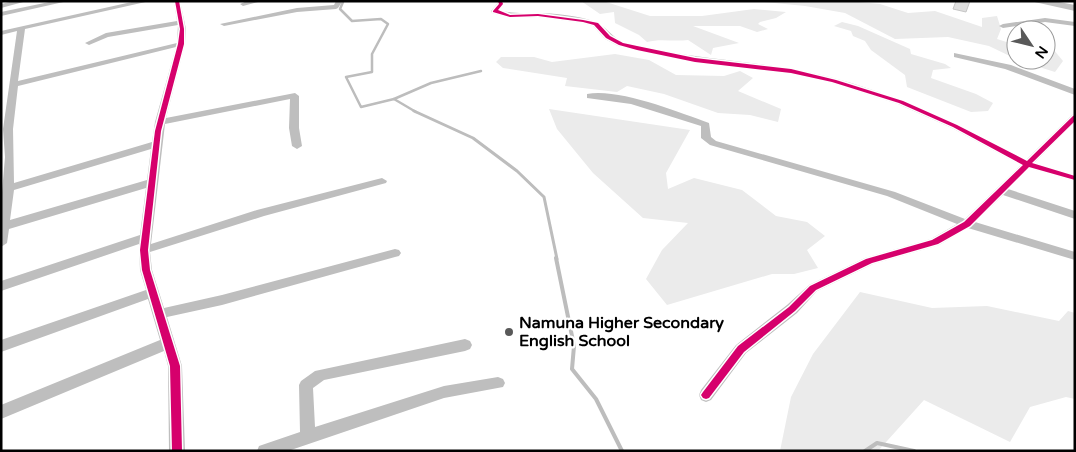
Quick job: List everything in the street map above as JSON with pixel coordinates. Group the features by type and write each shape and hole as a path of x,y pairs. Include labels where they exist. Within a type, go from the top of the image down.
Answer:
{"main road":[{"path":"1035,1 1075,8"}],"street":[{"path":"1,7 24,1"},
{"path":"1,14 65,1"},
{"path":"1,33 147,1"},
{"path":"177,1 181,22 181,44 160,122 150,183 144,244 146,270 175,366 177,451"},
{"path":"243,5 259,1"},
{"path":"500,1 501,4 495,11 510,16 538,15 596,24 608,37 637,48 695,60 791,71 834,81 902,102 956,126 1026,164 1075,178"},
{"path":"224,24 297,10 336,7 340,2"},
{"path":"1003,26 1045,20 1074,23"},
{"path":"88,43 106,35 181,22"},
{"path":"1,243 9,188 10,157 4,130 21,28"},
{"path":"13,85 181,44"},
{"path":"957,54 1008,67 1075,92"},
{"path":"590,96 602,95 658,109 706,125 706,138 713,143 913,200 967,224 1075,256"},
{"path":"160,122 294,96 294,128 297,146"},
{"path":"706,395 741,349 792,309 813,288 869,261 934,242 967,224 1075,117"},
{"path":"9,188 157,144"},
{"path":"1,286 144,244 382,181"},
{"path":"3,226 150,183"},
{"path":"1000,190 1075,215"},
{"path":"159,314 222,300 395,253"},
{"path":"1,346 153,292"},
{"path":"1,412 168,343"},
{"path":"308,438 306,385 320,375 464,345"},
{"path":"265,451 444,392 498,382"}],"shaded area":[{"path":"581,1 603,1 650,16 702,16 754,9 786,12 776,18 760,22 758,24 768,29 757,32 740,26 693,26 739,43 713,48 711,55 688,40 657,40 647,42 639,35 615,23 614,12 600,14"},
{"path":"753,1 847,1 880,4 908,13 935,11 982,27 982,18 997,16 1001,29 997,39 1006,42 1006,54 989,46 948,37 895,39 845,13 805,6"},
{"path":"842,22 858,26 910,49 911,54 945,64 951,68 933,70 931,78 976,94 993,103 988,111 971,112 907,87 905,75 871,50 865,41 853,36 851,31 834,26"},
{"path":"1056,53 1063,61 1055,72 1049,70 1056,70"},
{"path":"615,54 649,60 676,75 724,76 740,71 753,78 738,91 781,109 778,122 750,115 718,113 664,94 627,86 617,92 565,86 567,78 503,68 496,62 501,57 534,57 552,62"},
{"path":"549,109 690,130 666,173 668,189 694,178 742,190 776,216 807,222 825,236 807,250 818,268 794,274 772,274 667,305 646,279 662,250 688,223 643,218 593,173 557,129"},
{"path":"860,292 932,308 987,306 1059,321 1068,311 1075,313 1075,399 1066,397 1030,407 1010,442 924,400 878,451 780,451 791,397 813,354"}],"building":[{"path":"956,1 970,1 966,12 953,9"}],"waterway":[{"path":"343,2 340,9 352,21 381,19 388,24 372,54 372,72 346,77 361,107 394,99"},
{"path":"394,99 431,83 481,71"},
{"path":"394,99 415,112"},
{"path":"415,112 473,138 517,171 544,197 557,259"},
{"path":"556,258 574,346 572,369 596,399 622,451"},
{"path":"865,451 877,443 914,451"}],"cycle path":[{"path":"177,1 182,29 181,44 158,131 144,250 146,270 175,366 177,451"},
{"path":"500,1 501,4 495,11 510,16 538,15 596,24 608,37 621,44 637,48 695,60 791,71 834,81 901,102 955,126 1027,164 1075,178"},
{"path":"706,395 741,349 792,309 813,288 869,261 935,242 967,224 1075,117"}],"place":[{"name":"Namuna Higher Secondary English School","path":"509,332"}]}
